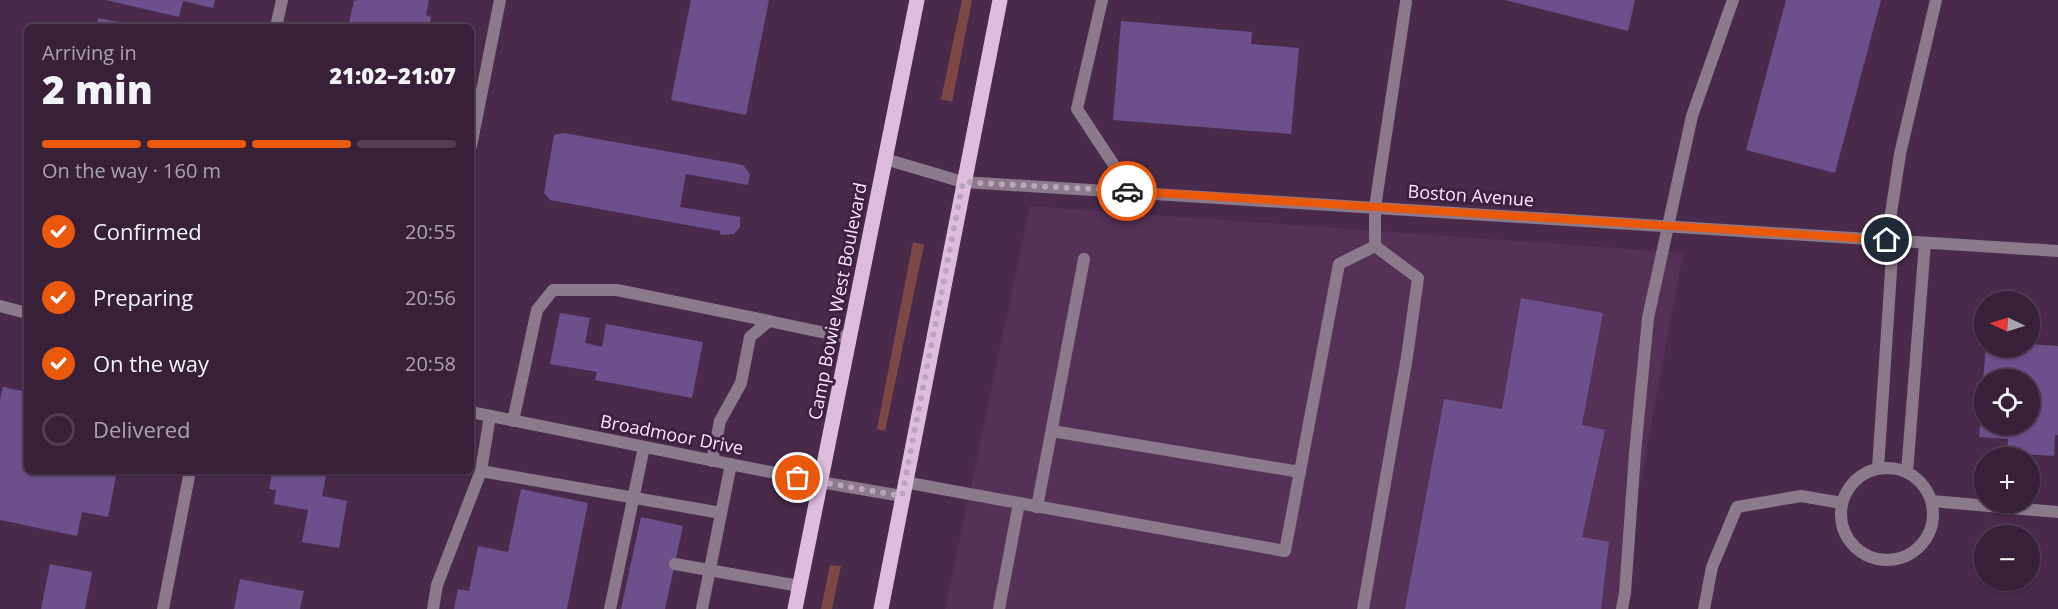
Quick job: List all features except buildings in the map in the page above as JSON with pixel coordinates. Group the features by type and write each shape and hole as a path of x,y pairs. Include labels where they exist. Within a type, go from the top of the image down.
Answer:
{"main road":[{"name":"Camp Bowie West Boulevard","path":"795,609 917,0"},
{"path":"881,609 1000,0"}],"street":[{"path":"277,24 282,0"},
{"path":"474,131 500,0"},
{"path":"1102,0 1077,108 1131,191"},
{"path":"1375,246 1375,207 1404,0"},
{"path":"1622,609 1648,318 1692,116 1732,0"},
{"path":"1878,468 1890,241 1900,154 1936,0"},
{"name":"Boston Avenue","path":"885,159 963,182 2058,251"},
{"path":"1907,472 1925,243"},
{"path":"1052,431 1300,472 1339,264 1375,246"},
{"path":"1363,609 1407,357 1418,278 1375,246"},
{"path":"1037,507 1084,259"},
{"path":"513,421 537,310 553,290 617,290 849,338"},
{"path":"0,306 24,312"},
{"path":"712,461 720,421 741,383 750,337 769,321"},
{"name":"Broadmoor Drive","path":"474,413 820,482 1019,503 1286,551 1300,472"},
{"path":"433,609 437,585 482,471 490,416"},
{"path":"615,603 627,556 634,498 644,447"},
{"path":"702,609 731,464"},
{"path":"1885,467 1907,472 1914,475 1925,487 1932,501 1934,516 1930,531 1922,544 1911,554 1896,560 1881,560 1866,555 1854,546 1845,533 1841,519 1842,503 1848,489 1857,478 1871,470 1885,467"},
{"path":"482,471 721,513"},
{"path":"163,609 189,474"},
{"path":"1704,609 1712,567 1737,507 1802,496 1842,503"},
{"path":"1932,501 2058,512"},
{"path":"999,609 1019,503"},
{"path":"675,564 799,586"}],"shaded area":[{"path":"962,0 972,0 952,102 941,99"},
{"path":"1030,206 1683,253 1617,609 945,609"},
{"path":"913,242 924,245 885,431 877,429"},
{"path":"830,565 841,566 832,609 821,609"}],"way so far":[{"path":"798,478 902,496 963,182 1127,191"}],"route":[{"path":"1127,191 1887,240"}]}
